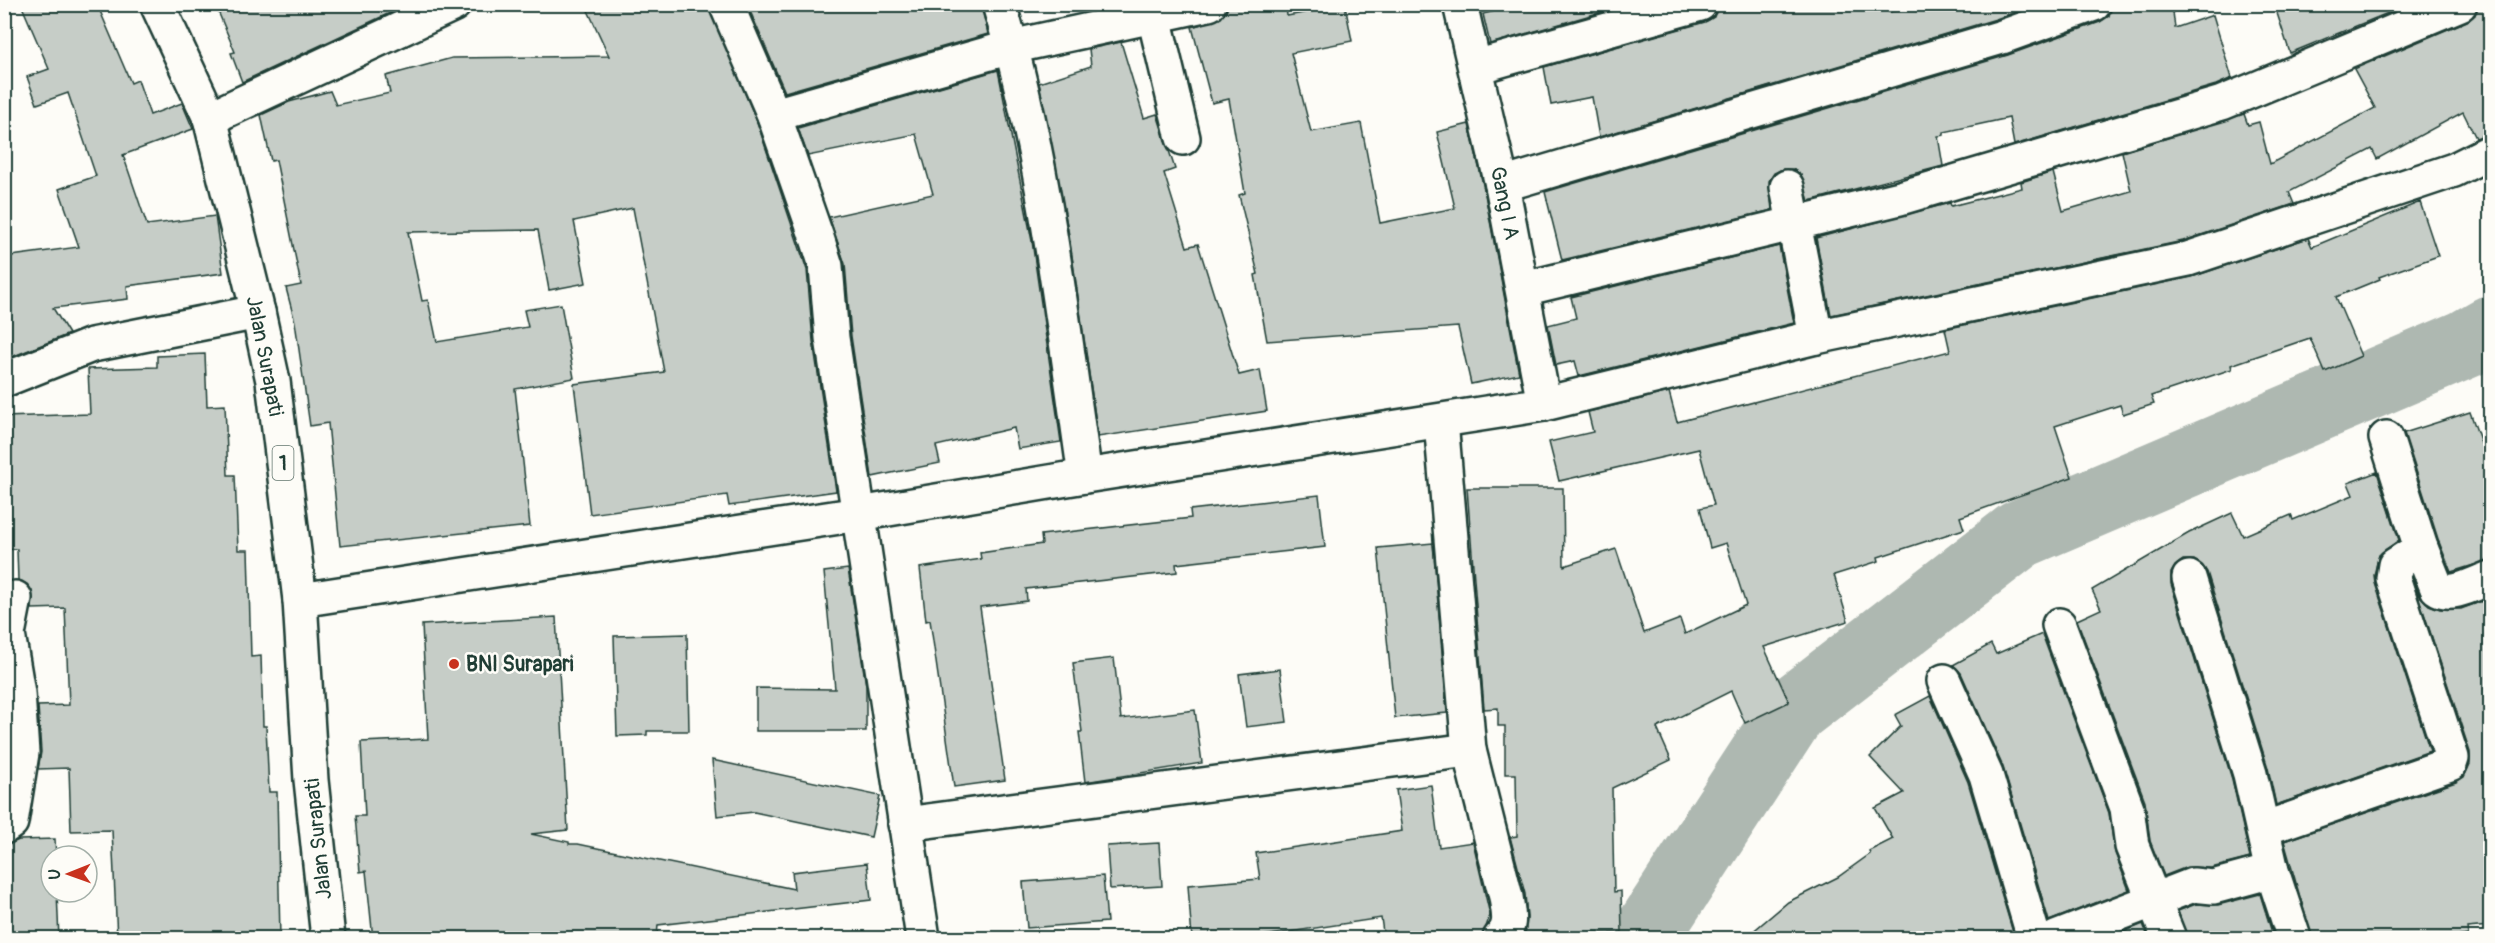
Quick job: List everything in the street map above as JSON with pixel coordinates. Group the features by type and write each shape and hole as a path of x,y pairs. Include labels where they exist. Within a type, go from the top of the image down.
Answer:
{"main road":[{"name":"Jalan Surapati","path":"157,4 210,118 273,381 300,600 311,780 328,939"},
{"path":"210,118 454,4"},
{"path":"726,4 774,115 826,266 832,338 922,939"},
{"path":"999,4 1011,47 1048,224 1085,476"},
{"path":"774,115 1011,47 1153,10 1209,4"},
{"name":"Gang I A","path":"1460,4 1502,185 1544,404"},
{"path":"1476,67 1700,4"},
{"path":"1502,185 2002,37 2094,4"},
{"path":"1523,289 1900,198 2222,103 2460,4"},
{"path":"1153,10 1184,138"},
{"path":"300,600 859,514 1544,404 1816,338 2188,260 2454,170 2490,152"},
{"path":"1787,188 1816,338"},
{"path":"6,377 92,345 258,312"},
{"path":"1441,421 1468,750 1506,897 1509,921 1507,932 1500,939"},
{"path":"2386,438 2434,583 2441,591 2451,592 2490,578"},
{"path":"2264,829 2450,764 2452,758 2393,578 2395,565 2421,548"},
{"path":"2189,578 2250,774 2272,871 2294,939"},
{"path":"4,827 11,822 22,753 18,693 8,634 15,598"},
{"path":"2059,626 2127,808 2132,846 2169,939"},
{"path":"1944,681 1986,775 2034,939"},
{"path":"905,824 1468,750"},
{"path":"2056,939 2154,898 2193,885 2213,887 2272,871"}],"building":[{"path":"21,4 97,4 131,83 138,80 150,115 182,103 193,129 123,155 147,225 215,216 223,273 127,286 128,299 53,308 69,334 4,360 4,257 79,247 59,189 96,176 68,93 37,104 27,77 49,69"},
{"path":"215,4 409,4 242,82 231,53 235,52"},
{"path":"585,4 708,4 757,122 807,270 813,341 836,491 729,506 727,495 590,514 574,384 664,372 633,208 574,221 586,283 549,290 538,230 408,232 422,301 428,300 437,342 528,327 524,310 561,304 574,378 515,389 530,526 340,546 328,423 310,426 295,322 286,288 301,285 276,160 271,161 261,115 289,102 330,91 336,105 390,93 386,76 452,58 609,56"},
{"path":"747,4 981,4 988,34 785,92"},
{"path":"1083,4 1109,4 1110,6 1084,12"},
{"path":"1227,4 1286,4 1287,16 1345,5 1352,41 1291,53 1311,132 1361,123 1380,223 1455,208 1437,132 1469,124 1484,189 1519,374 1471,384 1458,327 1267,341 1255,275 1258,274 1239,195 1245,193 1229,99 1212,103 1192,27 1221,18 1227,10"},
{"path":"1523,4 1629,4 1490,44 1483,14"},
{"path":"1718,4 1888,4 1889,12 1925,4 2037,4 1996,19 1599,137 1592,97 1551,105 1544,67 1705,22 1714,17"},
{"path":"2112,4 2172,4 2175,28 2213,15 2232,78 2216,85 2014,145 2009,118 1944,132 1944,135 1938,136 1943,166 1809,201 1801,175 1793,169 1783,169 1774,173 1769,181 1772,210 1562,260 1545,192 2008,55 2100,22 2109,16"},
{"path":"2274,4 2410,4 2290,53"},
{"path":"2478,4 2490,4 2490,133 2476,138 2463,112 2377,159 2372,149 2289,192 2294,204 2183,241 1831,315 1816,238 1950,203 1951,206 2022,188 2021,182 2053,172 2063,211 2131,191 2122,152 2244,114 2248,125 2259,122 2270,164 2375,108 2354,69 2467,21 2475,15"},
{"path":"1121,42 1144,118 1157,114 1175,169 1164,173 1187,247 1198,244 1239,375 1260,370 1267,411 1098,437 1069,235 1039,83 1091,66 1089,49"},
{"path":"998,70 1032,241 1061,442 1018,449 1014,428 936,446 940,463 872,477 851,336 845,264 829,217 933,194 916,134 808,156 798,128"},
{"path":"2420,202 2438,256 2379,277 2380,279 2336,297 2361,356 2325,372 2310,338 2231,365 2232,369 2151,396 2154,404 2123,414 2120,405 2055,426 2072,477 1960,517 1964,529 1878,557 1879,561 1834,575 1848,621 1764,647 1789,702 1745,723 1731,691 1657,728 1671,760 1612,788 1614,892 1621,891 1622,932 1525,933 1527,918 1525,894 1510,837 1517,836 1516,774 1505,774 1505,726 1498,726 1498,708 1484,709 1467,488 1563,488 1564,566 1616,549 1644,633 1680,619 1685,634 1746,605 1726,543 1710,548 1700,508 1714,505 1699,449 1559,481 1549,442 1593,432 1588,412 1669,392 1677,422 1950,351 1945,329 2192,277 2308,238 2312,247"},
{"path":"1779,246 1794,323 1579,376 1575,361 1556,365 1548,325 1576,318 1571,297"},
{"path":"205,354 207,406 225,405 228,475 235,475 238,550 248,550 251,657 261,656 263,726 266,726 269,792 277,792 280,939 117,939 112,830 71,831 69,768 38,769 41,752 38,706 69,705 65,608 32,609 32,591 27,584 18,580 17,549 4,550 4,494 7,494 4,417 90,414 88,369 157,367 157,356"},
{"path":"2470,412 2490,468 2490,560 2451,572 2404,433"},
{"path":"2377,472 2399,540 2379,555 2374,575 2375,583 2430,751 2276,805 2268,768 2207,572 2194,560 2183,560 2175,566 2171,573 2171,584 2232,779 2250,858 2211,868 2187,867 2164,876 2150,841 2145,801 2077,620 2101,609 2092,590 2189,533 2232,513 2243,536 2291,515 2293,520 2353,495 2348,483"},
{"path":"1319,495 1325,547 1176,564 1177,572 1026,589 1027,601 980,607 1005,780 954,787 930,620 926,621 920,568 981,559 980,553 1042,544 1041,535 1191,518 1190,510"},
{"path":"1433,543 1447,713 1395,718 1378,548"},
{"path":"848,569 866,686 866,731 756,731 756,688 835,689 824,572"},
{"path":"2412,577 2420,596 2429,605 2440,609 2461,609 2490,598 2490,926 2467,928 2468,935 2445,939 2312,939 2284,841 2456,782 2464,777 2470,764 2470,752"},
{"path":"556,617 568,830 531,834 569,842 569,844 794,889 792,872 867,863 871,900 658,925 657,937 373,939 366,871 360,872 355,816 365,816 361,742 428,739 422,625"},
{"path":"687,634 689,731 647,731 647,735 617,736 614,636"},
{"path":"2042,634 2109,813 2115,853 2129,890 2049,921 2003,767 1961,673 1953,665 1991,644 1996,654"},
{"path":"1114,658 1121,719 1195,710 1202,763 1085,782 1079,732 1082,732 1073,663"},
{"path":"1280,669 1287,722 1246,727 1239,674"},
{"path":"1930,696 1968,782 2015,939 1744,939 1788,902 1838,877 1870,854 1869,851 1893,839 1875,808 1904,793 1870,757 1901,726 1895,715"},
{"path":"712,760 880,796 871,837 754,812 717,816"},
{"path":"1431,785 1439,847 1473,842 1490,915 1482,939 1384,939 1381,918 1243,939 1192,939 1188,885 1260,879 1256,853 1402,831 1396,790"},
{"path":"55,839 55,844 39,844 39,904 58,904 59,939 4,939 4,846 19,840"},
{"path":"1159,843 1162,886 1110,889 1107,846"},
{"path":"1103,876 1107,922 1027,928 1023,882"},
{"path":"2260,894 2274,939 2187,939 2178,911 2196,904 2218,905"},
{"path":"2143,924 2149,939 2107,939"}],"waterway":[{"path":"1644,938 1793,710 2020,534 2466,344 2490,330"}],"place":[{"name":"BNI Surapari","path":"454,664"}]}
